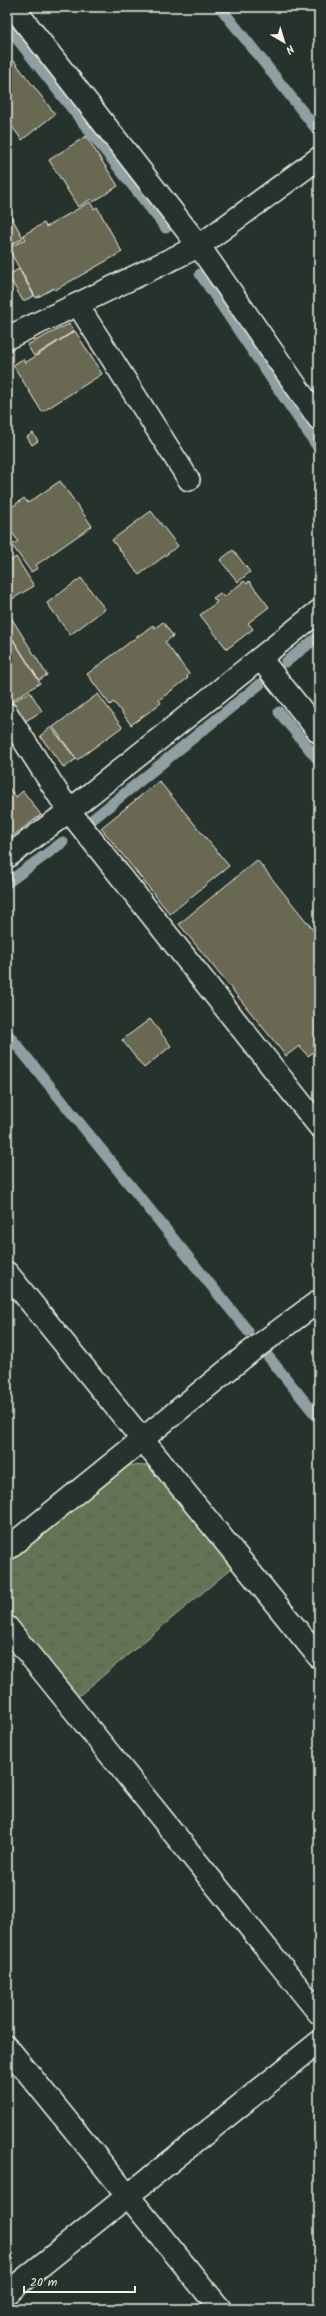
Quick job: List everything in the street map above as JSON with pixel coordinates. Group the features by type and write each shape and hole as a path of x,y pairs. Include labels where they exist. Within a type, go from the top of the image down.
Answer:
{"street":[{"path":"13,7 199,246 319,419"},
{"path":"7,338 199,246 319,158"},
{"path":"7,857 69,810 319,611"},
{"path":"260,658 319,732"},
{"path":"7,714 69,810 319,1126"},
{"path":"7,1273 319,1657"},
{"path":"7,1549 250,1352 319,1301"},
{"path":"7,1627 319,2013"},
{"path":"7,2293 319,2042"},
{"path":"7,2047 220,2309"}],"lane":[{"path":"77,304 189,480"}],"green space":[{"path":"130,1465 149,1466 232,1568 75,1699 7,1616 7,1561"}],"building":[{"path":"14,61 55,114 22,140 7,120 7,67"},
{"path":"86,136 118,186 93,202 91,199 78,207 49,160"},
{"path":"90,202 94,209 97,207 122,252 55,290 54,288 36,298 8,248 26,239 23,235 44,223 46,227"},
{"path":"7,209 23,238 7,247"},
{"path":"19,269 34,296 23,301 8,275"},
{"path":"69,324 74,331 34,356 27,345"},
{"path":"75,331 102,374 42,412 13,365 23,359 25,363"},
{"path":"33,433 38,441 32,445 27,437"},
{"path":"60,481 92,526 36,565 38,568 31,572 12,545 18,541 7,525 7,519 11,516 8,510 24,498 28,503"},
{"path":"151,511 178,546 139,575 112,540"},
{"path":"233,550 250,572 238,582 220,560"},
{"path":"16,557 34,586 7,602 7,563"},
{"path":"81,578 105,609 70,635 47,603"},
{"path":"244,581 247,584 249,581 269,607 248,623 253,629 227,649 200,615 217,602 213,598 220,593 224,597"},
{"path":"7,611 47,675 39,680 7,630"},
{"path":"163,622 173,636 165,642 189,674 187,676 188,678 159,700 161,703 131,725 114,702 110,705 87,674 153,625 155,628"},
{"path":"7,630 40,683 11,701 7,695"},
{"path":"30,692 42,711 24,722 12,702"},
{"path":"98,694 122,727 77,760 53,727"},
{"path":"51,727 76,759 64,768 40,736"},
{"path":"159,781 229,866 170,914 101,828"},
{"path":"9,788 16,797 23,791 41,815 7,840 7,790"},
{"path":"257,860 319,937 319,1048 308,1056 299,1046 286,1056 179,924"},
{"path":"150,1019 171,1046 144,1068 122,1040"}],"waterway":[{"path":"220,7 318,131"},
{"path":"7,26 166,228"},
{"path":"200,274 319,449"},
{"path":"286,662 319,636"},
{"path":"93,819 260,684"},
{"path":"279,712 319,761"},
{"path":"7,883 63,842"},
{"path":"7,1033 248,1331"},
{"path":"267,1355 319,1419"}]}
